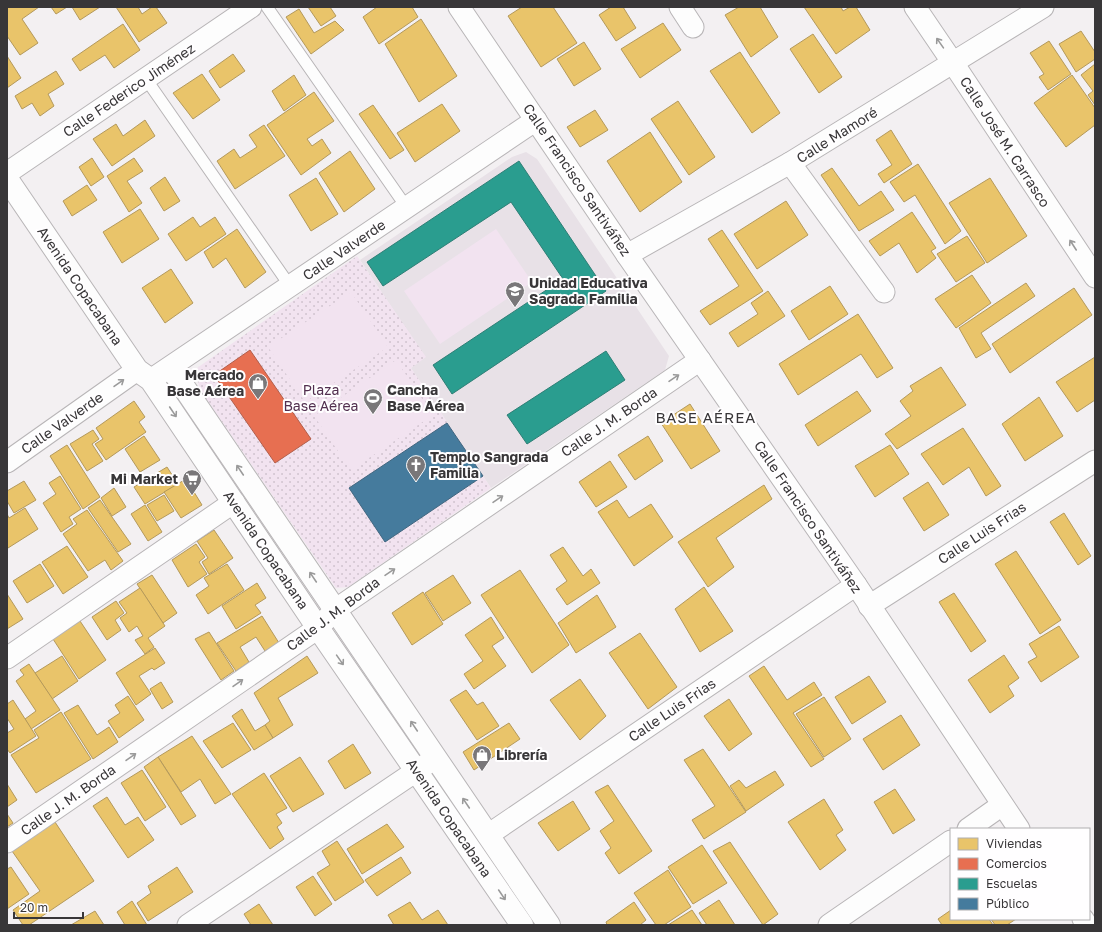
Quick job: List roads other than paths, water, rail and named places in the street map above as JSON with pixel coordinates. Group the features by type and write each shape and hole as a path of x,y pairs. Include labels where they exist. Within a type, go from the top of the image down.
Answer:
{"main road":[{"name":"Avenida Copacabana","path":"7,179 234,502 318,628 522,925"},
{"name":"Avenida Copacabana","path":"171,368 549,925"}],"street":[{"name":"Calle Federico Jiménez","path":"7,173 251,7"},
{"name":"Calle Francisco Santiváñez","path":"459,7 626,255 856,585 1018,828"},
{"path":"680,7 693,27"},
{"name":"Calle José M. Carrasco","path":"915,7 1095,277"},
{"name":"Calle Mamoré","path":"626,255 790,163 1043,7"},
{"name":"Calle Valverde","path":"7,462 144,375 171,368 536,120"},
{"path":"790,163 884,292"},
{"name":"Calle J. M. Borda","path":"7,842 318,628 335,610 700,360"},
{"name":"Calle Luis Frias","path":"869,606 1095,461"},
{"path":"7,658 234,502"},
{"name":"Calle Luis Frias","path":"488,835 856,585"},
{"path":"188,925 435,758"},
{"path":"969,828 1002,805"},
{"path":"829,925 950,841"}],"lane":[{"path":"267,7 407,208"},
{"path":"146,79 290,286"}],"place":[{"name":"Unidad Educativa Sagrada Familia","path":"515,308"},
{"name":"Mercado Base Aérea","path":"258,400"},
{"name":"Cancha Base Aérea","path":"373,415"},
{"name":"Templo Sangrada Familia","path":"416,482"},
{"name":"Mi Market","path":"192,496"},
{"name":"Librería","path":"482,772"}],"district":[{"name":"BASE AÉREA","path":"706,418"}],"park label":[{"name":"Plaza Base Aérea","path":"321,398"}]}
